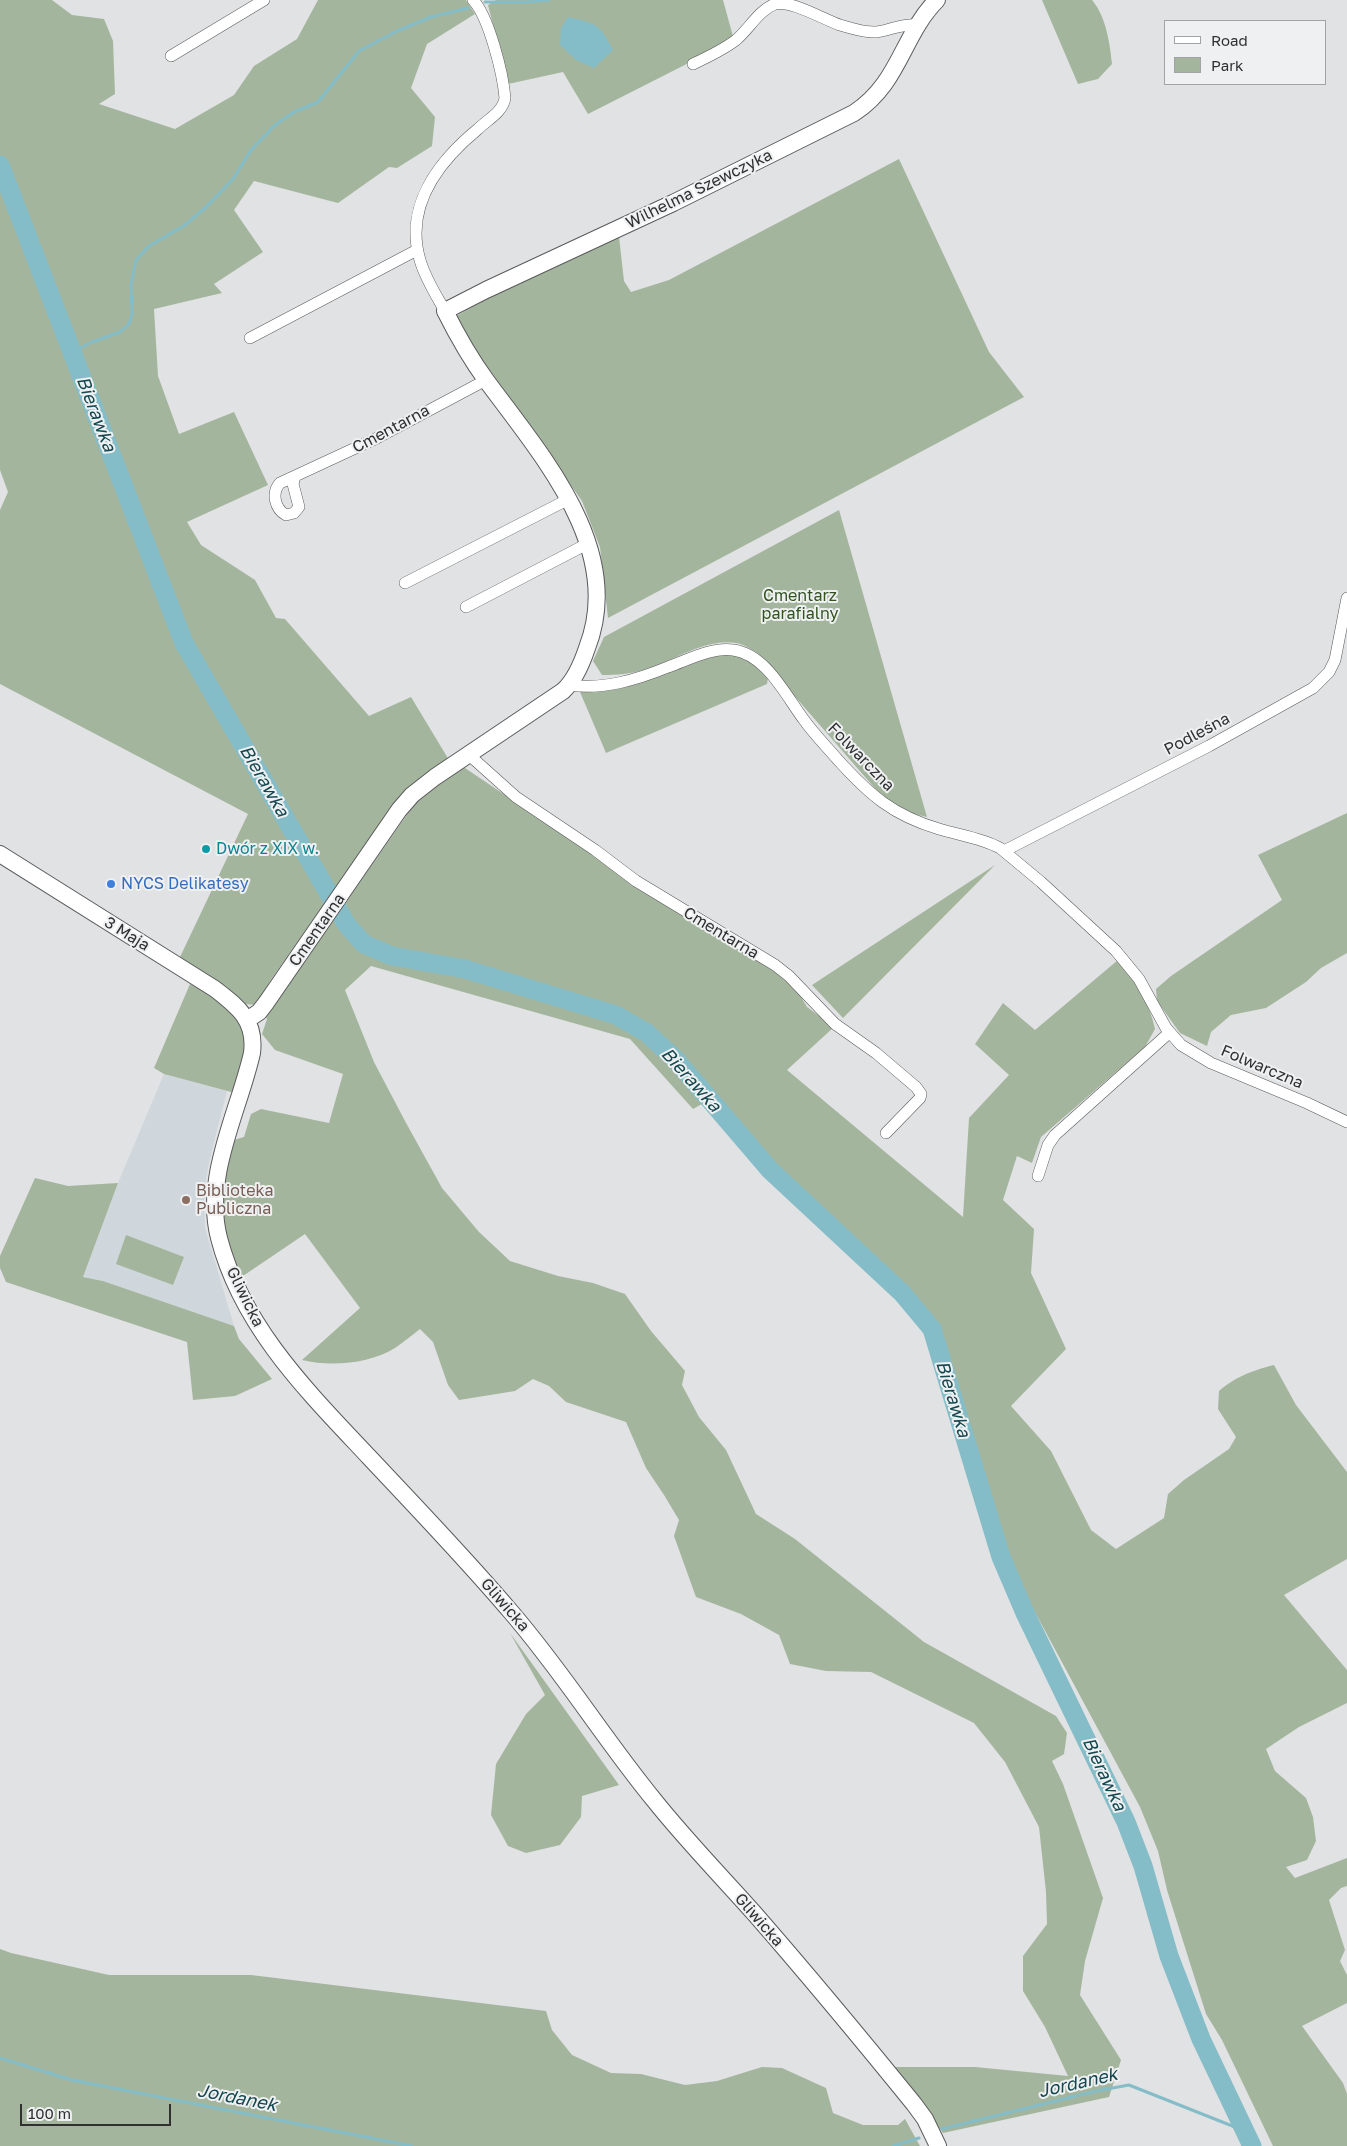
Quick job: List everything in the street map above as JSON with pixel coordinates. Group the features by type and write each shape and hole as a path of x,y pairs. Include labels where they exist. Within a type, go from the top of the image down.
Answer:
{"main road":[{"name":"Wilhelma Szewczyka","path":"444,311 655,211 854,113 883,87 918,25 937,0"},
{"name":"Cmentarna","path":"247,1020 262,1008 412,795 468,754 558,695 569,685 580,666 590,642 596,613 596,585 587,544 569,499 546,459 467,352 444,311"},
{"name":"3 Maja","path":"0,854 214,989 234,1004 247,1020"},
{"name":"Gliwicka","path":"247,1020 252,1033 252,1052 220,1167 214,1205 218,1235 225,1256 239,1290 258,1325 279,1357 302,1385 452,1546 535,1640 654,1800 756,1916 914,2104 925,2120 938,2146"}],"street":[{"path":"171,56 264,0"},
{"name":"Cmentarna","path":"444,311 424,271 418,250 417,219 420,206 430,182 456,148 503,106 503,88 489,30 473,0"},
{"path":"693,64 716,53 735,40 768,8 778,3 788,3 840,25 868,32 884,31 907,24 918,25"},
{"path":"250,338 418,250"},
{"name":"Cmentarna","path":"295,476 383,434 486,380"},
{"path":"405,584 569,499"},
{"path":"466,608 587,544"},
{"name":"Podleśna","path":"1004,850 1193,755 1313,688 1329,672 1335,660 1347,598"},
{"name":"Folwarczna","path":"569,685 586,687 608,685 644,676 708,653 725,650 744,653 754,658 764,667 807,724 877,800 890,809 917,822 991,844 1004,850 1080,917 1120,955 1139,979 1170,1033 1186,1049 1211,1063 1307,1103 1347,1122"},
{"name":"Cmentarna","path":"468,754 516,797 595,850 636,881 775,964 835,1024 876,1053 916,1087 920,1098 886,1133"},
{"path":"1038,1176 1048,1145 1055,1135 1170,1033"}],"shaded area":[{"path":"164,1074 227,1091 210,1158 204,1191 205,1228 234,1326 103,1281 83,1277 118,1183"}],"green space":[{"path":"0,0 52,0 72,15 104,19 113,41 115,94 99,104 175,129 234,95 254,66 297,39 318,0 466,0 475,14 427,44 411,88 435,117 432,146 397,168 389,167 338,203 254,181 234,210 263,252 214,284 222,293 154,309 158,376 179,434 234,412 268,485 187,522 201,545 255,580 276,618 285,619 369,716 411,697 449,760 401,794 270,981 256,1005 246,1004 227,987 180,957 248,814 0,684 0,510 8,492 0,470"},
{"path":"496,0 723,0 734,40 588,114 563,72 508,84 488,5"},
{"path":"1042,0 1092,0 1097,7 1104,22 1112,64 1098,79 1078,84"},
{"path":"899,159 989,352 1024,397 608,618 600,547 582,501 453,318 514,283 619,237 624,281 631,292 669,280"},
{"name":"Cmentarz parafialny","path":"839,510 927,817 893,809 757,653 744,646 724,642 712,644 700,647 655,666 623,674 602,675 593,661 604,637"},
{"path":"729,653 749,659 768,678 767,684 606,753 580,692 608,690 705,658"},
{"path":"462,766 588,851 773,970 798,992 807,1007 834,1027 787,1070 963,1217 969,1118 1009,1075 975,1044 1003,1003 1035,1030 1118,960 1131,975 1149,1010 1155,1029 1145,1047 1041,1137 1032,1163 1017,1156 1003,1200 1034,1229 1031,1273 1066,1349 1011,1406 1051,1451 1091,1530 1116,1549 1164,1518 1168,1494 1184,1480 1229,1449 1236,1437 1218,1409 1219,1391 1238,1378 1258,1369 1274,1365 1296,1405 1347,1472 1347,1559 1284,1595 1347,1670 1347,1703 1299,1727 1266,1749 1275,1771 1306,1798 1313,1817 1316,1841 1307,1860 1286,1867 1295,1878 1347,1858 1347,1886 1341,1888 1329,1900 1345,1950 1340,1961 1347,1975 1347,2003 1302,2026 1343,2083 1347,2094 1347,2146 1273,2146 1222,2040 1206,2014 1167,1890 1158,1851 1140,1807 1009,1564 942,1344 907,1286 761,1150 716,1096 693,1109 630,1039 371,966 345,990 374,1062 442,1188 479,1232 510,1261 558,1276 593,1283 625,1294 651,1331 685,1371 682,1385 699,1417 726,1450 756,1514 795,1539 924,1642 1056,1716 1067,1733 1064,1754 1052,1761 1063,1784 1103,1898 1085,1961 1080,1995 1121,2060 1109,2097 943,2133 894,2067 975,2067 1068,2076 1045,2027 1023,1991 1023,1956 1047,1924 1046,1892 1039,1827 1005,1762 974,1723 871,1672 826,1671 790,1664 779,1635 741,1614 696,1597 674,1536 679,1520 646,1468 626,1422 566,1402 549,1386 533,1379 515,1391 459,1400 448,1385 433,1342 420,1329 395,1348 374,1358 350,1363 325,1363 302,1360 360,1308 305,1234 240,1278 224,1234 222,1184 234,1140 244,1137 251,1114 261,1109 329,1123 343,1074 275,1050 262,1034 266,1017 420,796"},
{"path":"1347,813 1347,953 1321,968 1306,982 1266,1008 1231,1015 1211,1032 1207,1046 1180,1033 1157,1001 1156,989 1171,976 1282,900 1258,855"},
{"path":"995,865 843,1018 812,985"},
{"path":"190,984 221,1002 237,1018 242,1028 245,1039 245,1051 235,1093 164,1074 154,1068"},
{"path":"35,1178 68,1186 118,1183 83,1277 103,1281 234,1326 239,1339 272,1379 235,1396 193,1400 187,1342 6,1282 0,1268 0,1256"},
{"path":"126,1235 184,1257 173,1285 116,1264"},
{"path":"510,1633 619,1785 582,1796 581,1817 560,1845 526,1853 508,1846 491,1815 496,1764 526,1714 545,1695"},
{"path":"0,1949 109,1975 251,1975 546,2011 552,2030 572,2055 611,2073 641,2074 685,2085 717,2081 762,2067 782,2068 826,2088 833,2113 863,2125 898,2125 905,2119 920,2146 0,2146"}],"water":[{"path":"568,17 596,26 604,34 613,50 594,68 576,60 560,45 561,28"}],"waterway":[{"path":"485,2 549,0"},
{"path":"72,352 92,342 120,332 129,324 132,314 131,284 136,260 149,246 185,225 206,207 233,179 251,150 275,125 294,112 318,102 359,51 397,31 431,17 468,8"},
{"name":"Bierawka","path":"0,165 184,643 347,925 364,944 392,956 465,969 616,1015 647,1033 675,1059 770,1170 902,1293 932,1329 1001,1557 1025,1613 1126,1822 1143,1866 1169,1956 1201,2039 1252,2146"},
{"name":"Jordanek","path":"0,2058 72,2080 412,2146"},
{"name":"Jordanek","path":"942,2129 1096,2091 1129,2085 1245,2131"},
{"name":"Jordanek","path":"893,2146 919,2138"}],"place":[{"name":"Dwór z XIX w.","path":"206,849"},
{"name":"NYCS Delikatesy","path":"111,884"},
{"name":"Biblioteka Publiczna","path":"186,1200"}]}
